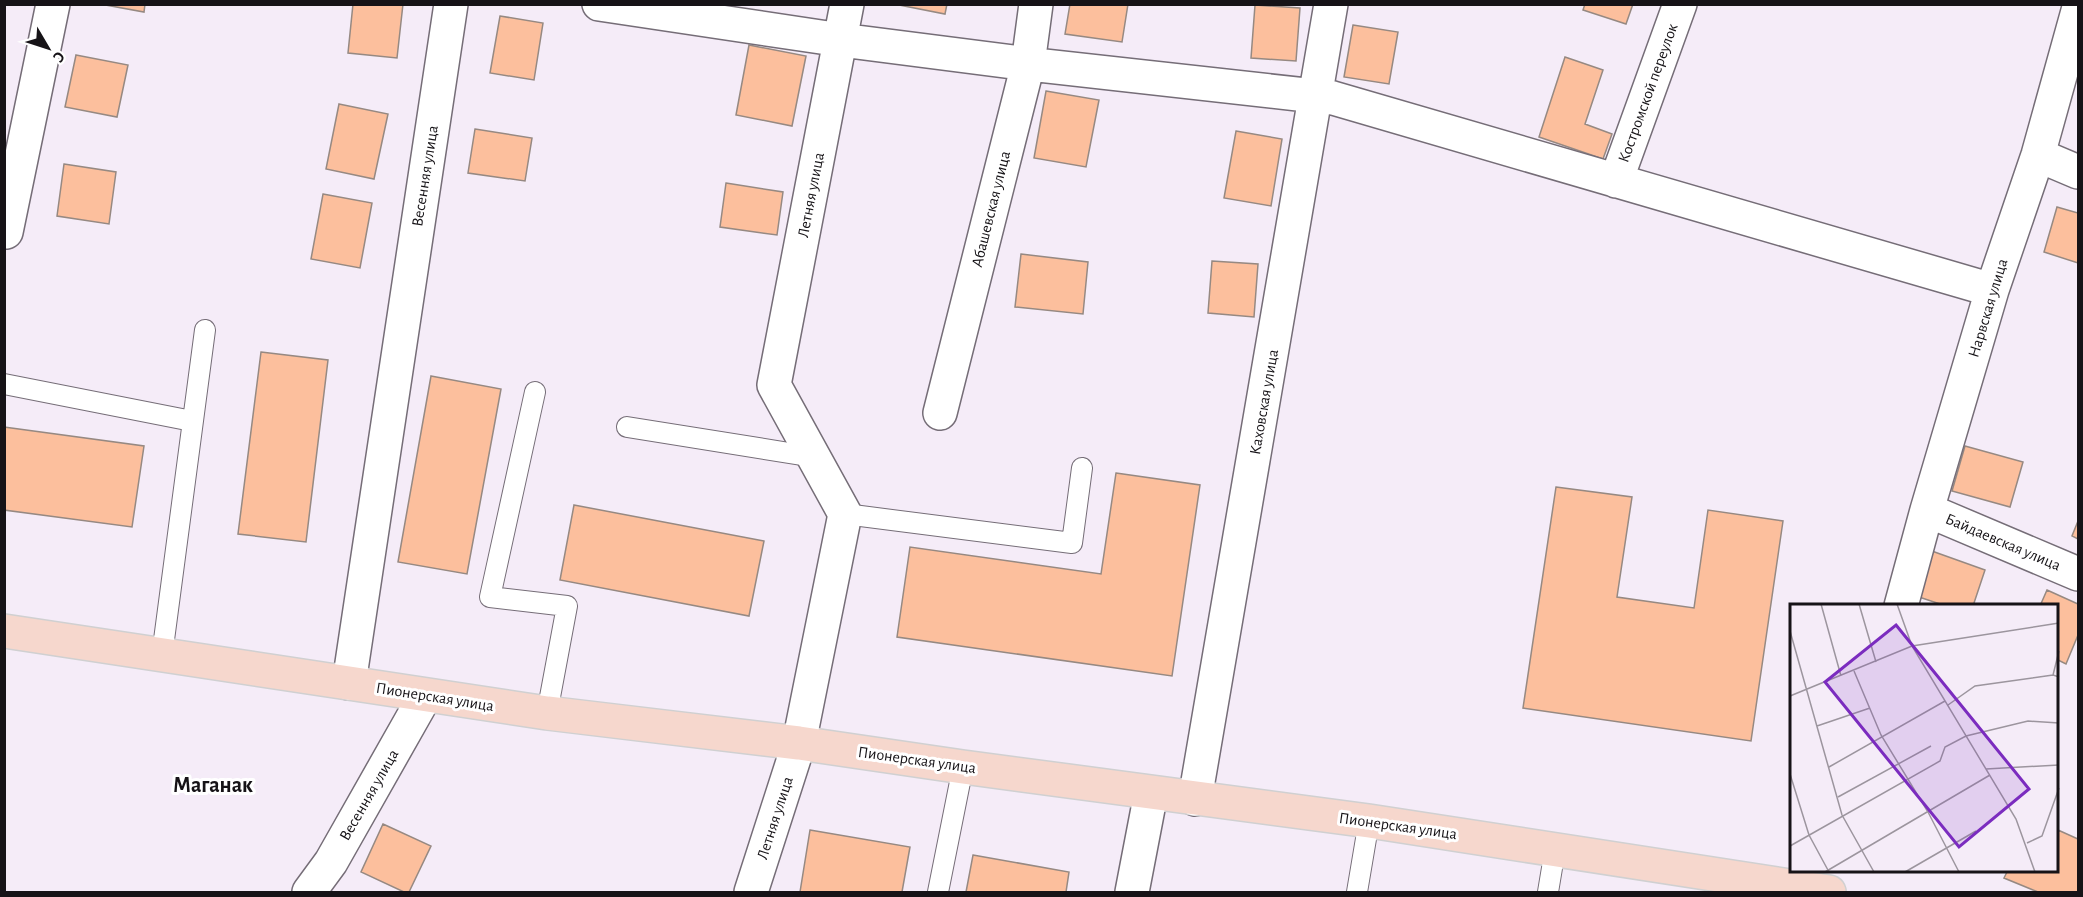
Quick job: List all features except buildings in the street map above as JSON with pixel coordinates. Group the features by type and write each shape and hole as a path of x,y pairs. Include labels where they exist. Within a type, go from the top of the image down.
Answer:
{"main road":[{"name":"Пионерская улица","path":"4,631 425,696 799,743 1151,793 1369,821 1555,850 1826,887"}],"street":[{"path":"6,232 53,4"},
{"name":"Весенняя улица","path":"349,683 451,4"},
{"path":"599,4 841,40 1028,64 1333,98 1992,290"},
{"name":"Летняя улица","path":"814,457 774,385 847,4"},
{"name":"Абашевская улица","path":"940,413 1028,64 1036,4"},
{"name":"Каховская улица","path":"1195,799 1331,4"},
{"name":"Костромской переулок","path":"1616,181 1680,4"},
{"name":"Нарвская улица","path":"1902,604 1992,290 2038,155 2079,11"},
{"path":"2038,155 2079,172"},
{"path":"814,457 845,514"},
{"name":"Байдаевская улица","path":"1928,510 2079,574"},
{"name":"Летняя улица","path":"751,892 799,743 845,514"},
{"name":"Весенняя улица","path":"309,892 331,862 425,696"},
{"path":"1132,892 1151,793"}],"lane":[{"path":"162,656 205,330"},
{"path":"4,384 192,421"},
{"path":"535,392 490,597 567,606 547,713"},
{"path":"627,427 814,457"},
{"path":"845,514 1072,543 1082,468"},
{"path":"938,892 963,767"},
{"path":"1357,892 1369,821"},
{"path":"1548,892 1555,850"}],"district":[{"name":"Маганак","path":"213,785"}]}
